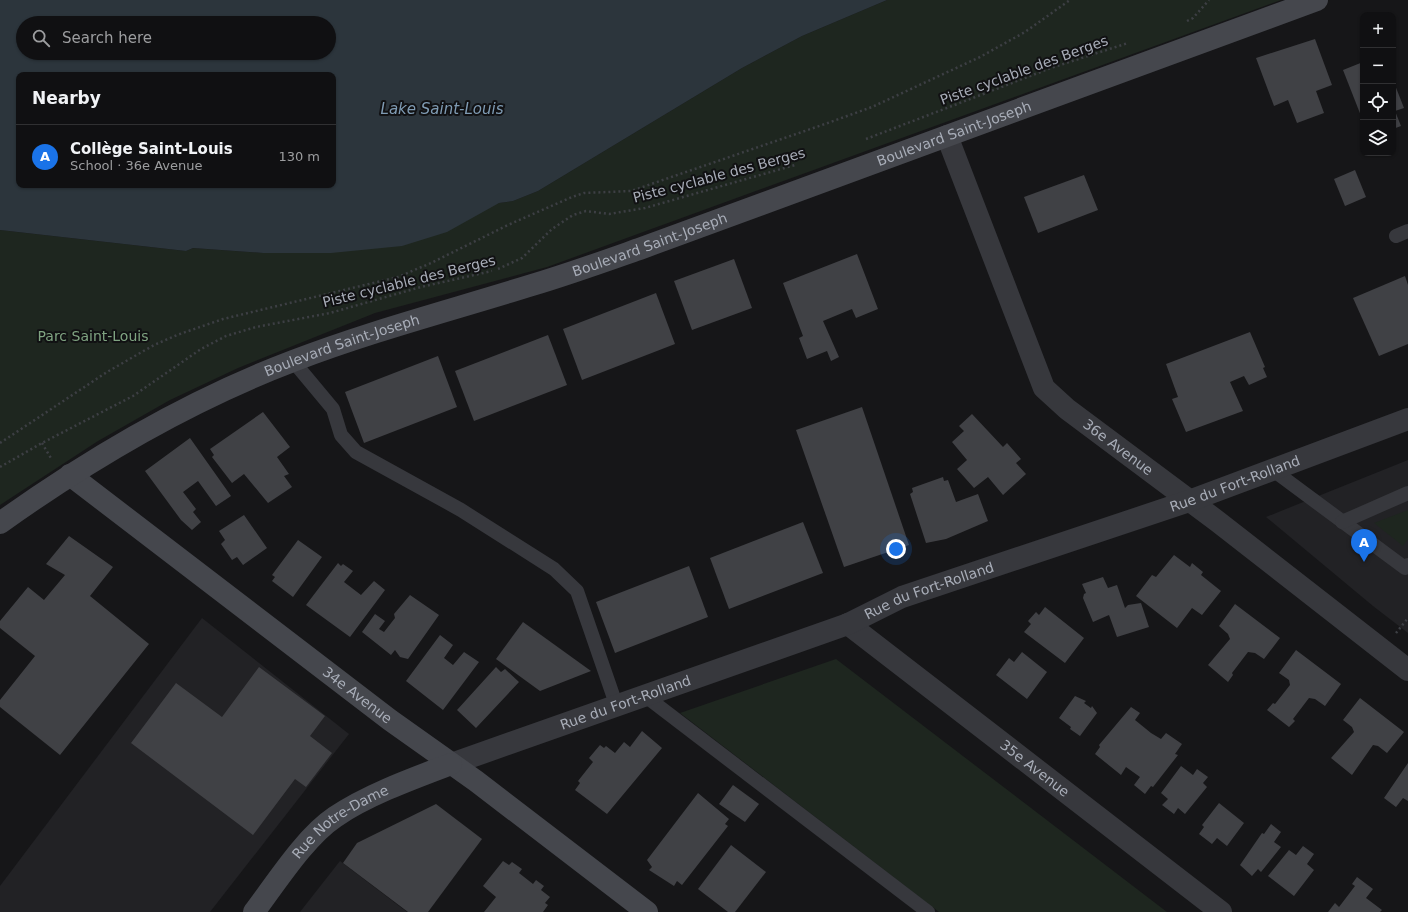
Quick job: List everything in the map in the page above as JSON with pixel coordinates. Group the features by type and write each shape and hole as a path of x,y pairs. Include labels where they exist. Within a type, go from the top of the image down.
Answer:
{"street":[{"name":"Boulevard Saint-Joseph","path":"0,523 114,447 194,404 293,361 383,330 534,285 642,248 1317,0"},
{"name":"36e Avenue","path":"947,136 1044,388 1067,409 1190,501 1408,670"},
{"name":"Rue du Fort-Rolland","path":"451,764 616,704 848,624 902,597 1190,501 1408,419"},
{"name":"34e Avenue","path":"70,475 396,724 647,912"},
{"name":"35e Avenue","path":"848,624 1221,912"},
{"name":"Rue Notre-Dame","path":"254,912 307,844 334,817 365,801 451,764"}],"lane":[{"path":"293,361 333,409 341,435 356,452 474,518 554,569 577,591 616,704"},
{"path":"1273,470 1406,568 1408,565"},
{"path":"1342,522 1408,493"},
{"path":"644,695 928,912"}],"path":[{"path":"0,443 107,372 154,345 177,335 223,319 398,277 572,197 584,193 631,191 872,107 980,57 1025,32 1070,0"},
{"path":"1186,22 1193,18 1209,0"},
{"name":"Piste cyclable des Berges","path":"861,141 1051,68 1135,41"},
{"name":"Piste cyclable des Berges","path":"0,467 42,443 134,396 202,349 226,336 256,326 330,313 421,287 495,270 522,258 552,229 573,215 586,211 609,214 645,208 797,165"},
{"path":"42,443 53,462"}],"shaded area":[{"path":"1408,460 1408,633 1373,606 1266,517"},
{"path":"202,618 349,734 210,912 0,912 0,886"},
{"path":"340,861 407,912 300,912"}],"green space":[{"name":"Parc Saint-Louis","path":"887,0 1281,0 547,267 375,313 238,368 170,400 98,441 0,505 0,230 186,251 193,248 263,253 513,201 538,191 742,68 802,36"},
{"path":"1408,510 1408,539 1403,546 1374,523"},
{"path":"836,659 1167,912 939,912 680,713"}],"water":[{"name":"Lake Saint-Louis","path":"0,0 887,0 802,36 742,68 538,191 513,201 499,203 447,232 402,246 331,253 263,253 193,248 186,251 0,230"}],"building":[{"path":"1315,39 1332,85 1316,91 1324,113 1297,123 1288,100 1274,106 1256,58"},
{"path":"1360,63 1360,113 1343,70"},
{"path":"1396,88 1404,108 1396,111"},
{"path":"1396,114 1401,126 1396,128"},
{"path":"1355,170 1366,197 1345,206 1334,179"},
{"path":"1084,175 1098,210 1038,233 1024,197"},
{"path":"857,254 878,309 856,318 852,309 823,321 839,357 831,361 827,351 807,359 799,338 803,336 783,283"},
{"path":"734,259 752,308 692,330 674,281"},
{"path":"1405,276 1408,285 1408,344 1379,356 1353,298"},
{"path":"656,293 675,344 582,380 563,329"},
{"path":"1250,332 1265,367 1263,368 1267,377 1249,385 1244,376 1230,382 1243,411 1186,432 1172,399 1178,397 1166,364"},
{"path":"548,335 567,385 474,421 455,371"},
{"path":"438,356 457,407 364,443 345,392"},
{"path":"862,407 909,545 844,567 796,430"},
{"path":"263,412 290,447 277,457 289,474 284,476 292,487 268,503 244,474 232,483 212,457 214,455 210,449"},
{"path":"972,414 1003,447 1007,443 1021,459 1016,463 1026,474 1003,495 988,477 974,488 957,469 967,460 952,442 964,431 959,426"},
{"path":"190,438 231,496 216,506 198,481 183,492 196,509 193,512 201,522 192,530 181,520 145,471"},
{"path":"943,477 944,481 948,480 956,502 978,494 988,521 946,539 926,543 910,494 913,492 912,488"},
{"path":"244,515 267,548 243,565 237,557 232,560 221,544 225,540 219,531"},
{"path":"803,522 823,573 729,609 710,558"},
{"path":"69,536 113,567 90,596 149,644 60,755 0,707 0,700 35,656 0,628 0,621 28,587 44,600 65,575 46,564"},
{"path":"298,540 322,557 293,597 272,581 275,577 272,575"},
{"path":"1174,555 1190,567 1192,563 1203,572 1201,575 1221,591 1202,615 1192,608 1177,628 1136,596 1152,575 1156,577"},
{"path":"338,563 341,566 343,564 353,571 344,582 361,595 374,581 385,590 350,637 306,605"},
{"path":"689,566 708,617 615,653 596,602"},
{"path":"1103,577 1108,588 1117,585 1125,608 1128,605 1141,603 1149,627 1117,637 1109,615 1093,622 1083,598 1084,594 1086,593 1082,584"},
{"path":"410,595 439,615 408,659 400,657 395,650 391,655 362,632 375,614 385,621 379,629 384,632 395,618 394,614"},
{"path":"1235,604 1280,638 1264,659 1255,653 1248,652 1232,673 1233,675 1228,682 1208,665 1230,639 1228,634 1219,626"},
{"path":"1045,607 1084,638 1065,663 1024,632 1031,624 1028,621 1036,612 1039,615"},
{"path":"523,622 591,671 540,691 496,659"},
{"path":"440,635 453,645 444,658 453,665 464,652 479,662 443,710 406,681"},
{"path":"1296,650 1341,684 1325,706 1315,699 1309,698 1293,719 1295,721 1289,727 1267,710 1273,703 1275,704 1290,685 1289,680 1279,673"},
{"path":"1022,652 1047,672 1027,699 996,675 1009,658 1014,662"},
{"path":"259,667 325,716 310,736 332,753 306,787 295,779 253,835 131,743 176,683 222,717"},
{"path":"496,667 501,672 505,669 519,682 476,728 457,710"},
{"path":"1075,696 1086,701 1084,703 1091,708 1092,706 1097,713 1080,736 1059,718"},
{"path":"1360,698 1404,732 1387,753 1378,746 1373,745 1352,775 1331,758 1354,732 1352,727 1343,720"},
{"path":"1131,707 1140,713 1135,720 1151,733 1161,739 1166,733 1182,744 1175,754 1178,755 1153,787 1151,786 1145,794 1134,785 1140,777 1126,767 1121,775 1095,754 1100,747 1099,745"},
{"path":"642,731 662,748 607,814 575,790 580,783 578,781 593,762 589,758 600,745 604,748 606,746 615,753 624,742 630,747"},
{"path":"1408,763 1408,801 1403,798 1396,807 1384,798"},
{"path":"1181,766 1193,775 1197,769 1208,777 1203,783 1207,787 1185,814 1178,808 1174,814 1162,805 1168,799 1161,793"},
{"path":"733,785 759,804 745,822 719,804"},
{"path":"698,793 729,819 725,824 728,826 682,885 677,881 674,886 649,870 652,867 647,860"},
{"path":"1219,803 1244,823 1227,846 1217,838 1212,844 1199,834 1204,827 1202,825"},
{"path":"436,804 482,839 428,912 408,912 343,863 357,843"},
{"path":"1271,824 1281,832 1274,842 1281,847 1261,872 1258,869 1252,876 1240,865 1262,833 1264,834"},
{"path":"731,845 766,872 735,912 728,912 698,889"},
{"path":"1303,846 1314,854 1307,864 1314,870 1294,896 1268,876 1289,850 1296,855"},
{"path":"503,861 509,865 512,862 522,869 519,873 533,884 536,880 544,886 541,890 550,897 545,903 548,905 543,912 484,912 496,897 483,886"},
{"path":"1357,877 1373,889 1366,898 1382,910 1380,912 1328,912 1335,903 1339,907 1355,886 1352,884"}],"place":[{"name":"Collège Saint-Louis","path":"1364,562"}]}
